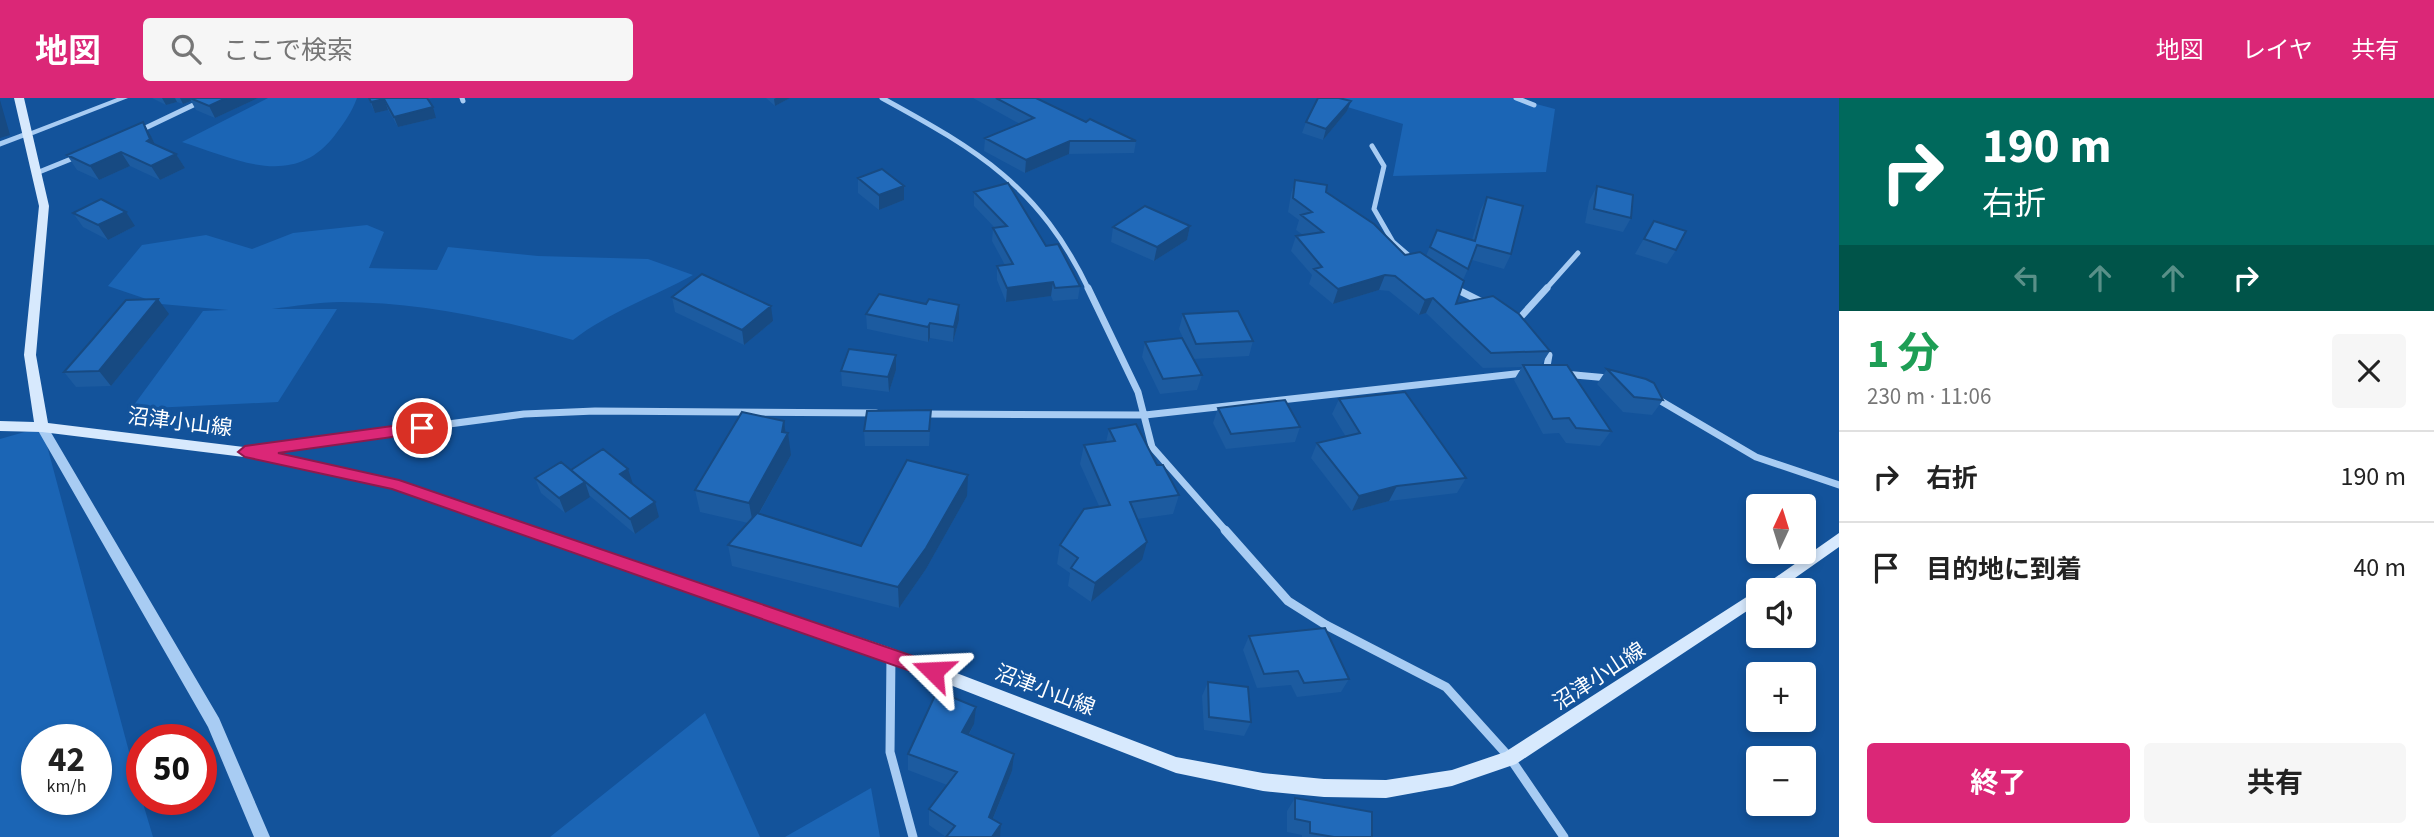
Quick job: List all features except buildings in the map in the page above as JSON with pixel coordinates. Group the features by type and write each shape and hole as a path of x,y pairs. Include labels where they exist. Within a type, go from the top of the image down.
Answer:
{"main road":[{"path":"19,98 30,133 44,206 30,355 42,427"},
{"name":"沼津小山線","path":"0,426 42,427 245,452 394,484 891,655 1176,765 1263,782 1324,788 1386,789 1452,778 1510,758 1746,604"},
{"path":"1783,578 1839,539"}],"street":[{"path":"0,144 124,98"},
{"path":"130,135 208,98"},
{"path":"884,98 956,138 999,169 1042,211 1070,250 1138,392 1152,447 1288,601 1326,625 1446,687 1510,758 1564,837"},
{"path":"1516,98 1534,104"},
{"path":"1372,146 1384,166 1374,209 1393,242 1424,269"},
{"path":"39,172 85,154"},
{"path":"1517,320 1578,253"},
{"path":"1446,284 1493,308"},
{"path":"1505,314 1517,320 1525,329"},
{"path":"1533,338 1549,355 1546,372"},
{"path":"911,414 1145,415 1477,376 1546,372 1618,381"},
{"path":"1647,393 1756,457 1839,485"},
{"path":"245,452 524,414 595,411 883,413"},
{"path":"42,427 214,723 262,837"},
{"path":"891,655 890,752 913,837"}],"shaded area":[{"path":"268,98 357,98 335,135 319,152 301,162 263,166 182,142"},
{"path":"1318,98 1514,98 1555,109 1546,172 1393,176 1403,124"},
{"path":"367,225 384,232 369,268 437,270 448,247 538,256 648,259 693,275 616,313 573,340 487,319 400,305 332,302 272,309 337,309 278,402 131,409 203,311 228,310 161,304 108,286 142,245 206,235 252,249 293,233"},
{"path":"42,427 126,740 126,815 146,815 153,837 0,837 0,439"},
{"path":"705,713 760,837 550,837"},
{"path":"871,788 880,837 785,837"}],"route":[{"path":"422,428 245,452 303,462 394,484 933,671"}]}
